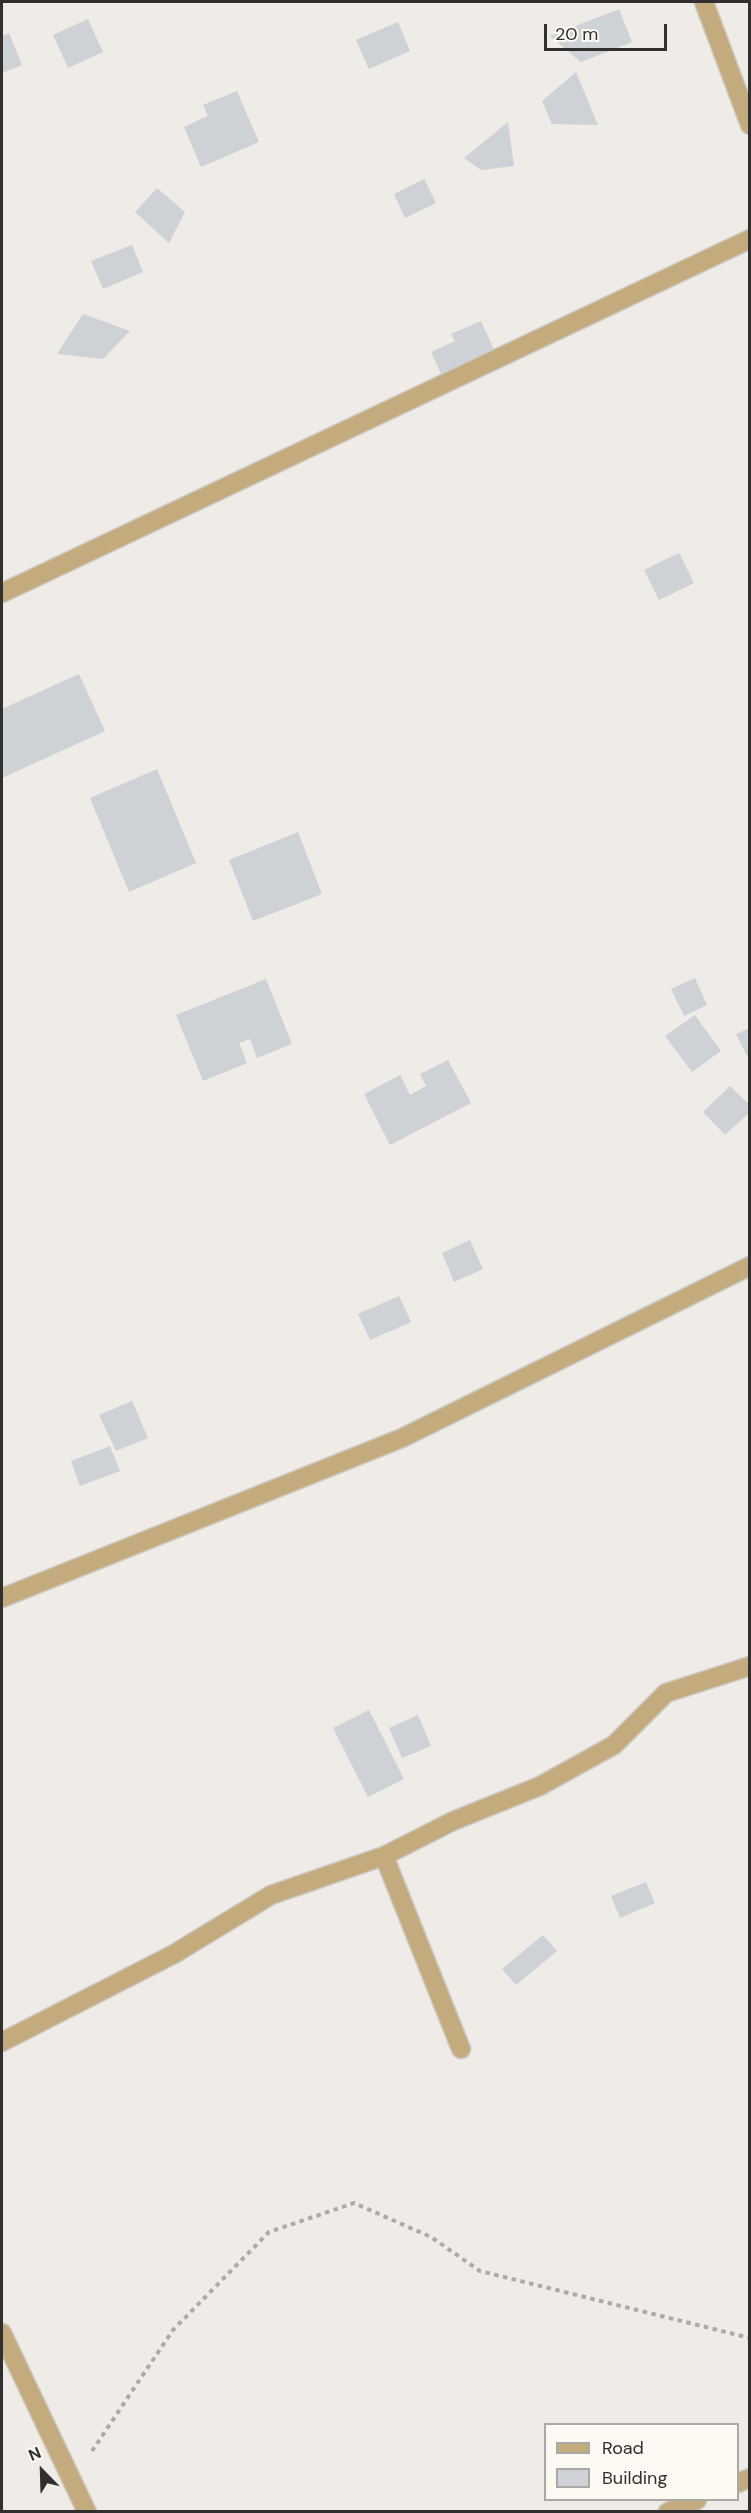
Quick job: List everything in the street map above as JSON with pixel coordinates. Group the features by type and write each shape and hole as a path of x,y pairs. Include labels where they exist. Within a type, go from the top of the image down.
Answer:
{"street":[{"path":"704,2 750,125"},
{"path":"2,593 750,239"},
{"path":"2,1598 402,1438 750,1266"},
{"path":"2,2042 174,1954 272,1895 384,1856 453,1821 540,1786 614,1745 666,1693 750,1666"},
{"path":"384,1856 461,2049"},
{"path":"2,2333 87,2511"},
{"path":"668,2511 692,2501"}],"path":[{"path":"73,2479 173,2330 269,2232 354,2203 432,2237 480,2271 750,2338"}],"building":[{"path":"619,9 632,42 581,62 550,36"},
{"path":"88,19 103,52 68,68 53,35"},
{"path":"398,22 410,51 369,69 356,40"},
{"path":"9,33 22,65 2,73 2,36"},
{"path":"576,72 598,125 552,124 542,101"},
{"path":"237,91 259,142 201,167 184,127 208,116 203,105"},
{"path":"508,122 514,166 481,170 464,158"},
{"path":"424,179 436,203 405,218 394,194"},
{"path":"157,188 185,212 169,243 135,212"},
{"path":"132,245 143,272 103,289 91,261"},
{"path":"83,314 130,331 103,359 57,354"},
{"path":"481,321 496,354 443,378 431,352 455,341 451,334"},
{"path":"679,553 694,583 659,600 644,570"},
{"path":"79,674 105,731 2,778 2,709"},
{"path":"157,769 196,863 129,892 90,798"},
{"path":"298,832 322,894 253,921 229,860"},
{"path":"695,978 707,1005 684,1016 671,989"},
{"path":"266,979 292,1044 257,1058 250,1039 239,1043 247,1063 203,1081 176,1015"},
{"path":"695,1015 721,1051 692,1072 665,1036"},
{"path":"750,1028 750,1054 747,1056 736,1034"},
{"path":"448,1060 471,1103 390,1145 364,1094 400,1075 410,1095 426,1086 420,1074"},
{"path":"730,1086 750,1105 750,1112 725,1135 703,1112"},
{"path":"470,1240 483,1269 454,1282 442,1253"},
{"path":"399,1296 411,1322 370,1340 358,1314"},
{"path":"132,1401 148,1438 116,1451 99,1415"},
{"path":"110,1446 120,1471 80,1486 71,1461"},
{"path":"369,1710 404,1779 368,1797 333,1728"},
{"path":"418,1715 431,1746 402,1758 389,1728"},
{"path":"646,1882 655,1903 620,1918 611,1896"},
{"path":"543,1935 557,1951 516,1985 502,1969"}]}
